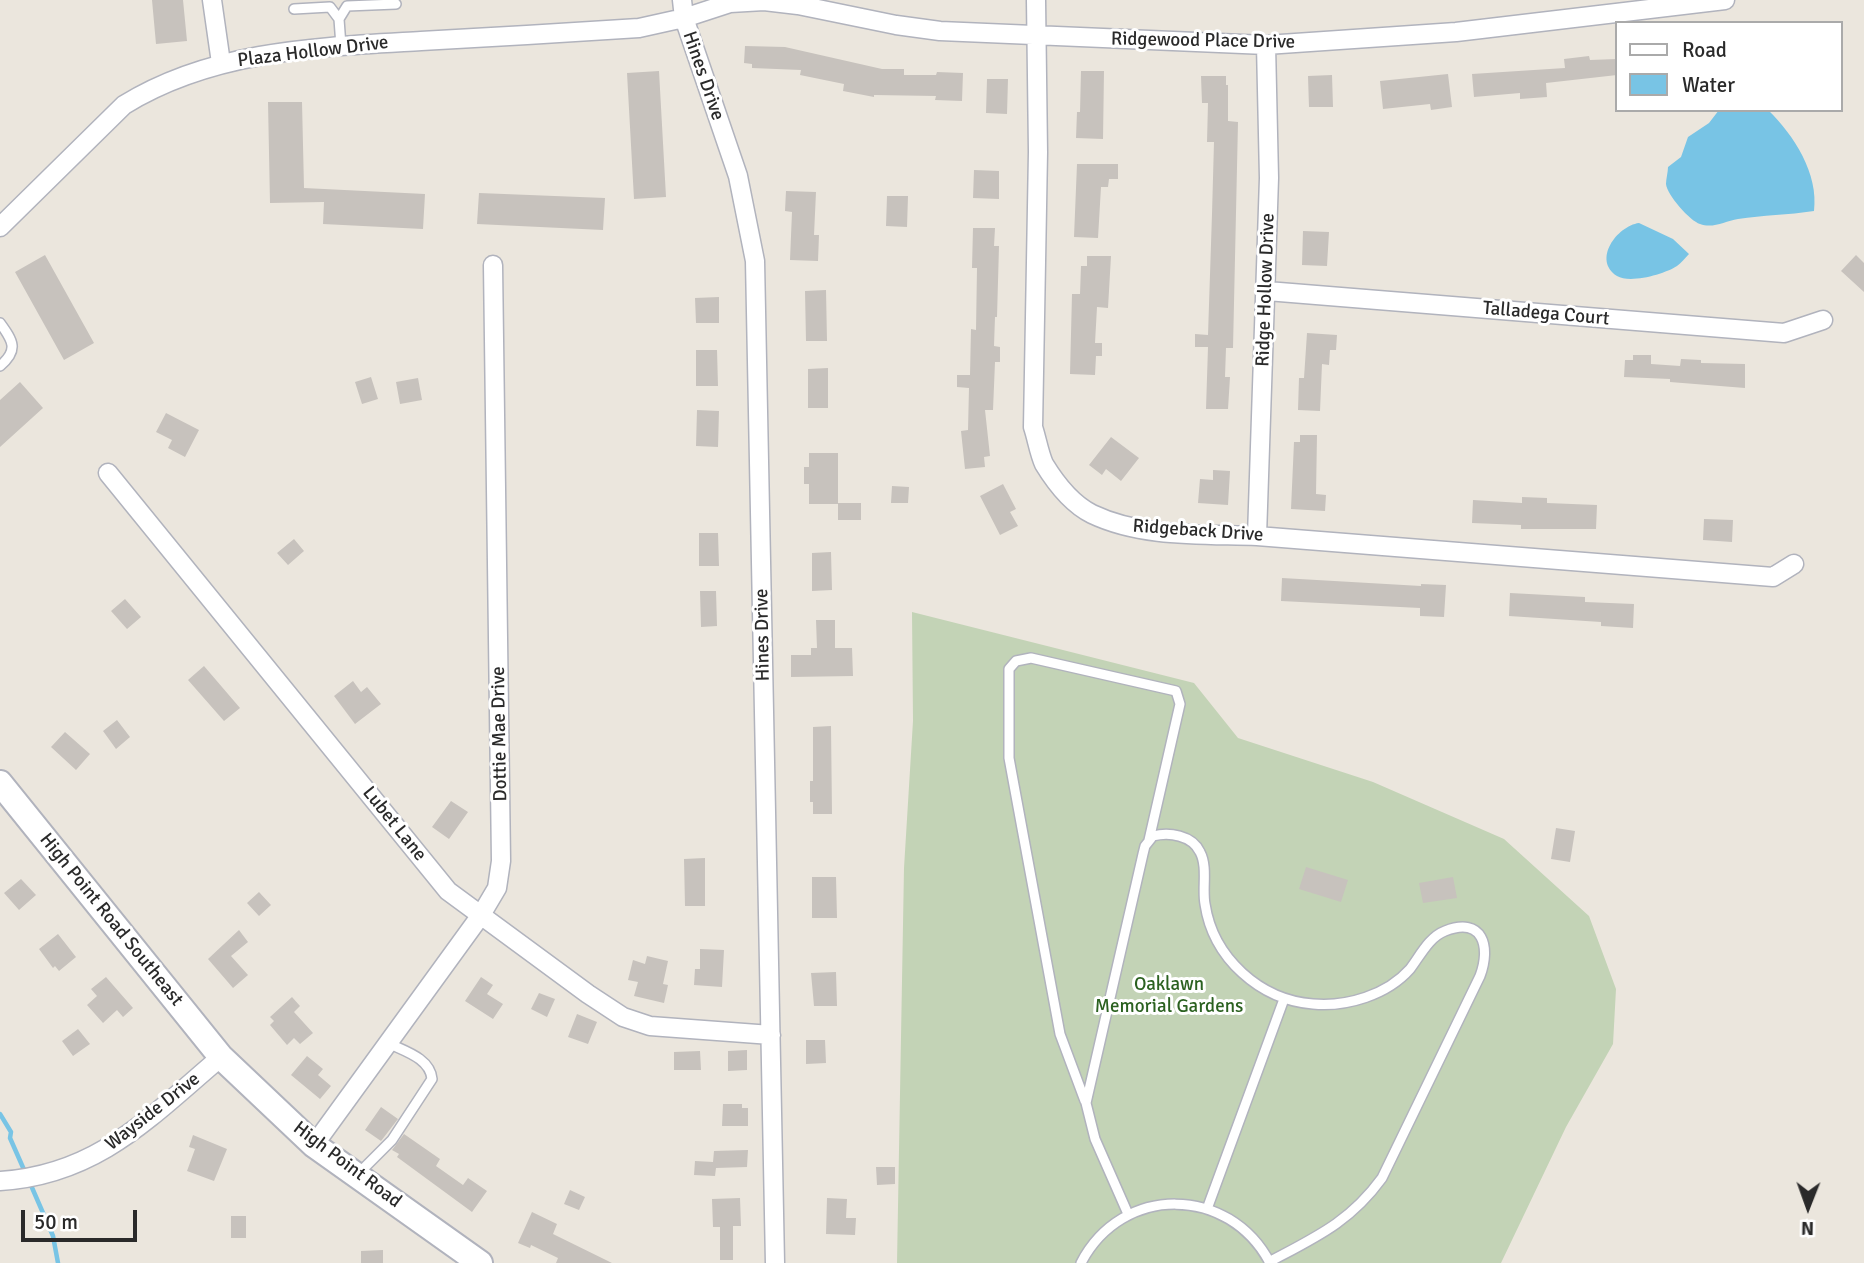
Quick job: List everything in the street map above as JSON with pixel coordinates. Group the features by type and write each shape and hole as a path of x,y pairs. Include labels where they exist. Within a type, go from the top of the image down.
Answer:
{"main road":[{"name":"High Point Road Southeast","path":"0,783 221,1057"},
{"name":"High Point Road","path":"221,1057 314,1145 480,1263"}],"street":[{"path":"212,0 221,63"},
{"name":"Ridgeback Drive","path":"1037,0 1033,428 1043,462 1065,493 1090,513 1128,527 1191,534 1257,536 1773,577 1794,564"},
{"name":"Ridgewood Place Drive","path":"683,9 764,1 940,31 1266,45 1456,32 1725,0"},
{"name":"Plaza Hollow Drive","path":"0,227 124,105 147,90 221,63 282,52 341,46 639,28 683,9"},
{"name":"Hines Drive","path":"683,9 738,176 755,261 775,1263"},
{"name":"Ridge Hollow Drive","path":"1257,536 1267,291 1269,178 1266,45"},
{"name":"Dottie Mae Drive","path":"314,1145 481,915 497,888 501,860 493,265"},
{"name":"Talladega Court","path":"1267,291 1784,333 1823,320"},
{"name":"Lubet Lane","path":"108,473 448,891 588,994 636,1023 771,1035"},
{"name":"Wayside Drive","path":"0,1181 43,1175 105,1151 138,1128 221,1057"}],"lane":[{"path":"341,46 339,19 346,6 396,4"},
{"path":"294,9 330,7 339,19"},
{"path":"0,323 12,339 13,346 9,358 0,366"},
{"path":"1086,1102 1180,704 1176,691 1031,658 1016,661 1009,669 1009,758 1060,1034 1086,1102 1095,1139 1128,1214"},
{"path":"1081,1263 1112,1224 1145,1208 1170,1204 1207,1209 1225,1217 1249,1235 1261,1248 1269,1263 1342,1222 1382,1178 1480,976 1486,957 1485,943 1474,931 1453,928 1437,935 1403,976 1373,995 1352,1002 1324,1005 1284,999 1241,973 1218,943 1207,919 1203,862 1198,848 1173,834 1153,836 1149,840"},
{"path":"1207,1209 1284,999"},
{"path":"356,1175 392,1140 432,1079 431,1072 422,1060 388,1043"}],"green space":[{"name":"Oaklawn Memorial Gardens","path":"912,612 1194,683 1238,738 1373,782 1504,839 1589,916 1616,989 1613,1044 1566,1127 1501,1263 897,1263 904,868 913,721"}],"water":[{"path":"1717,112 1770,112 1787,131 1803,156 1813,183 1814,211 1733,220 1710,226 1696,222 1685,213 1667,189 1668,167 1681,157 1688,137 1709,123"},
{"path":"1639,223 1673,239 1689,254 1677,266 1656,275 1630,279 1617,276 1607,261 1610,245 1623,230"}],"building":[{"path":"152,0 183,0 187,41 156,44"},
{"path":"745,46 785,47 882,69 904,69 904,75 963,73 962,101 935,100 936,96 874,97 843,91 844,84 800,75 801,70 752,68 752,64 744,63"},
{"path":"1589,56 1590,60 1616,59 1616,75 1546,83 1547,97 1520,99 1520,93 1474,97 1472,74 1565,68 1564,59"},
{"path":"659,71 666,197 634,199 627,73"},
{"path":"1081,71 1104,71 1103,139 1076,138"},
{"path":"1448,74 1452,107 1431,110 1430,104 1383,109 1380,81"},
{"path":"1332,75 1333,107 1309,107 1308,76"},
{"path":"1201,76 1226,76 1228,121 1238,122 1233,348 1226,348 1225,377 1230,377 1228,409 1206,409 1208,347 1195,347 1195,334 1208,335 1214,142 1207,142 1208,103 1202,103"},
{"path":"987,79 1008,79 1007,114 986,113"},
{"path":"268,102 302,102 304,188 425,194 423,229 323,224 324,202 270,203"},
{"path":"1077,164 1118,164 1118,179 1109,179 1108,187 1101,187 1098,238 1074,237"},
{"path":"974,170 999,171 999,199 973,198"},
{"path":"786,191 816,192 814,235 819,235 818,261 790,260 792,212 785,211"},
{"path":"479,193 605,198 603,230 477,224"},
{"path":"887,196 908,196 907,227 886,226"},
{"path":"973,228 995,228 994,246 999,246 994,346 1000,347 1000,362 995,362 993,410 985,410 990,456 984,457 985,467 965,469 961,431 968,430 969,388 957,387 957,375 970,375 971,329 976,330 977,268 972,268"},
{"path":"1303,231 1329,232 1327,266 1302,265"},
{"path":"45,255 94,343 64,360 15,272"},
{"path":"1856,255 1864,263 1864,292 1841,271"},
{"path":"1087,256 1111,256 1108,308 1097,307 1095,343 1102,343 1102,356 1096,356 1095,375 1070,374 1072,294 1080,294 1081,266 1087,266"},
{"path":"826,290 827,341 806,341 805,291"},
{"path":"719,297 719,323 696,323 695,298"},
{"path":"1307,333 1337,335 1336,350 1330,350 1329,365 1322,364 1320,411 1298,410 1299,378 1304,378"},
{"path":"696,350 717,350 718,386 696,386"},
{"path":"1633,355 1651,355 1651,364 1680,366 1681,359 1701,360 1701,363 1745,364 1745,388 1670,382 1670,379 1624,377 1625,360 1633,360"},
{"path":"828,368 828,408 808,408 808,369"},
{"path":"371,377 378,399 362,404 355,382"},
{"path":"418,378 422,400 400,404 396,382"},
{"path":"20,382 43,408 0,447 0,400"},
{"path":"697,410 719,411 718,447 696,446"},
{"path":"166,413 199,430 185,457 168,448 172,440 156,432"},
{"path":"1300,435 1317,435 1316,494 1326,495 1325,511 1291,509 1294,442 1300,442"},
{"path":"1111,437 1139,458 1121,481 1106,469 1102,475 1089,465"},
{"path":"809,453 838,453 838,504 809,504 809,484 804,484 804,467 809,467"},
{"path":"1213,470 1230,471 1228,505 1198,503 1200,479 1213,480"},
{"path":"1003,484 1016,509 1010,512 1018,526 1000,535 980,496"},
{"path":"892,486 909,487 908,503 891,503"},
{"path":"1522,497 1547,498 1547,503 1597,505 1596,529 1521,529 1521,525 1472,523 1473,500 1522,503"},
{"path":"838,503 861,503 861,520 838,520"},
{"path":"1704,519 1733,520 1732,542 1703,540"},
{"path":"699,533 718,533 719,566 699,566"},
{"path":"294,539 304,551 288,565 277,553"},
{"path":"831,552 832,590 812,591 812,553"},
{"path":"1282,578 1446,585 1444,617 1420,616 1420,608 1281,601"},
{"path":"700,591 716,591 717,626 701,627"},
{"path":"1510,593 1585,597 1585,602 1634,604 1633,628 1601,626 1601,622 1509,616"},
{"path":"125,599 141,617 127,629 111,611"},
{"path":"816,620 835,620 835,648 852,648 853,676 791,677 791,655 811,655 811,648 817,648"},
{"path":"204,666 240,708 224,721 188,680"},
{"path":"353,681 361,692 367,687 381,704 355,724 334,696"},
{"path":"117,720 130,737 116,749 103,731"},
{"path":"831,726 832,814 813,814 810,781 813,781 813,727"},
{"path":"65,732 90,754 76,770 51,747"},
{"path":"451,801 468,812 449,839 432,827"},
{"path":"1556,828 1575,831 1570,862 1551,859"},
{"path":"705,858 705,906 685,906 684,859"},
{"path":"1306,867 1348,880 1341,902 1299,889"},
{"path":"812,877 836,877 837,918 812,918"},
{"path":"1453,877 1457,898 1423,903 1419,883"},
{"path":"21,879 36,895 19,910 4,893"},
{"path":"259,892 271,905 259,916 247,903"},
{"path":"239,930 248,942 231,956 248,975 233,988 208,959"},
{"path":"58,934 76,957 59,971 55,966 53,968 39,949"},
{"path":"700,949 724,950 722,987 694,985 695,969 700,969"},
{"path":"647,956 668,961 663,984 668,985 664,1003 634,996 638,982 628,980 633,960 645,964"},
{"path":"836,972 837,1006 814,1006 811,973"},
{"path":"106,977 133,1008 123,1017 117,1010 103,1023 87,1005 97,996 91,989"},
{"path":"481,977 493,985 487,994 503,1004 493,1019 465,1001"},
{"path":"539,993 555,999 547,1017 531,1009"},
{"path":"292,997 300,1006 294,1012 313,1033 300,1044 294,1038 287,1045 270,1025 274,1021 270,1017"},
{"path":"577,1014 597,1022 588,1044 568,1037"},
{"path":"78,1029 90,1044 73,1056 62,1041"},
{"path":"806,1040 825,1040 826,1063 806,1064"},
{"path":"747,1050 747,1070 728,1071 728,1051"},
{"path":"700,1051 701,1070 674,1070 674,1052"},
{"path":"307,1056 323,1069 318,1075 331,1086 320,1099 291,1075"},
{"path":"723,1104 742,1104 742,1108 748,1108 748,1126 722,1126"},
{"path":"381,1107 398,1119 381,1141 365,1130"},
{"path":"404,1134 440,1159 436,1166 463,1185 468,1178 487,1191 472,1212 397,1157 399,1154 392,1150"},
{"path":"193,1135 227,1149 214,1181 187,1171 195,1149 189,1147"},
{"path":"748,1150 747,1167 716,1168 715,1176 694,1175 695,1161 713,1162 714,1151"},
{"path":"876,1167 895,1167 895,1184 877,1185"},
{"path":"570,1190 585,1197 579,1210 564,1204"},
{"path":"740,1198 741,1226 733,1226 733,1260 720,1260 720,1227 713,1227 712,1199"},
{"path":"827,1198 847,1199 846,1218 856,1218 855,1235 826,1234"},
{"path":"532,1212 557,1224 553,1234 612,1263 556,1263 558,1258 531,1245 530,1248 518,1243"},
{"path":"231,1216 246,1216 246,1238 231,1238"},
{"path":"383,1250 383,1263 361,1263 361,1251"}],"waterway":[{"path":"0,1114 11,1132 10,1138 25,1172"},
{"path":"30,1183 53,1236 58,1263"}]}
